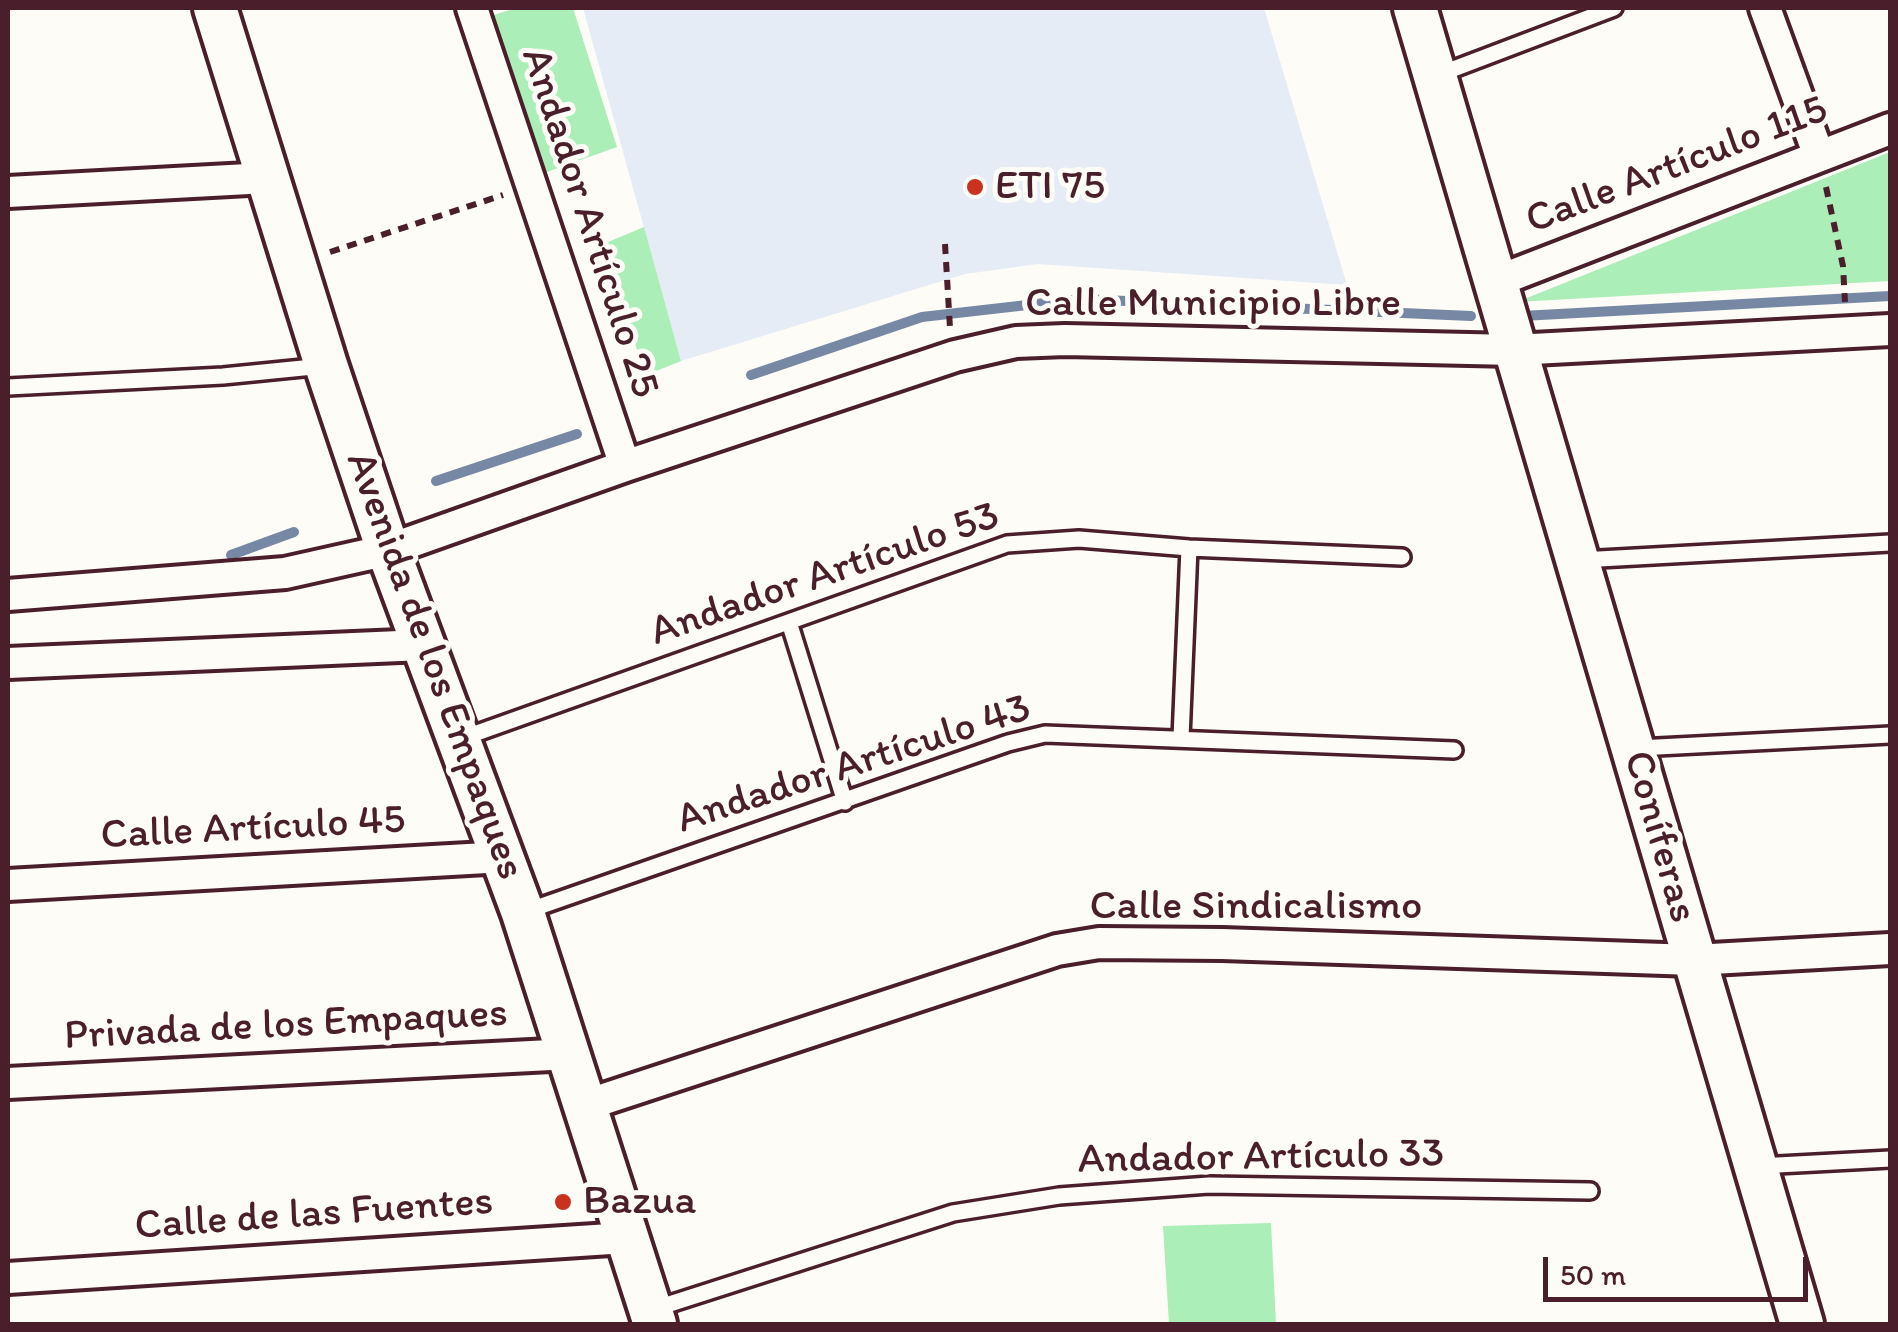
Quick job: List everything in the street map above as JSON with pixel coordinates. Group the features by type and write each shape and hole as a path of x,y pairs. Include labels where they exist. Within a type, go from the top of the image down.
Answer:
{"main road":[{"name":"Avenida de los Empaques","path":"215,8 326,365 388,550 523,912 652,1318"},
{"name":"Coníferas","path":"1415,8 1802,1324"}],"street":[{"name":"Andador Artículo 25","path":"472,8 625,466"},
{"path":"1765,8 1819,156"},
{"name":"Calle Artículo 115","path":"1495,282 1890,129"},
{"path":"8,192 267,178"},
{"name":"Calle Municipio Libre","path":"8,595 285,573 388,550 955,356 1016,342 1084,340 1514,350 1890,330"},
{"path":"8,663 423,645"},
{"name":"Calle Artículo 45","path":"8,886 504,857"},
{"name":"Calle Sindicalismo","path":"586,1105 1057,950 1099,943 1242,944 1694,960 1890,950"},
{"name":"Privada de los Empaques","path":"8,1083 570,1054"},
{"name":"Calle de las Fuentes","path":"8,1278 626,1238"}],"lane":[{"path":"1435,76 1614,8"},
{"path":"8,388 223,376 326,365"},
{"name":"Andador Artículo 53","path":"460,739 1007,544 1079,539 1188,548 1402,556"},
{"path":"1577,560 1890,543"},
{"path":"1180,738 1188,548"},
{"path":"788,622 845,802"},
{"name":"Andador Artículo 43","path":"523,912 1046,734 1454,750"},
{"path":"1634,748 1890,735"},
{"path":"1756,1166 1890,1159"},
{"name":"Andador Artículo 33","path":"652,1318 952,1213 1059,1196 1210,1185 1590,1191"}],"path":[{"path":"1819,156 1844,266 1845,305"},
{"path":"296,263 531,186"},
{"path":"944,244 950,327"}],"shaded area":[{"name":"ETI 75","path":"583,8 1264,8 1347,285 1038,264 965,274 681,361"}],"green space":[{"path":"516,8 573,8 617,147 530,178 474,21"},
{"path":"1890,152 1890,281 1517,302"},
{"path":"644,227 681,361 644,376 608,242"},
{"path":"1271,1223 1276,1324 1169,1324 1163,1226"}],"waterway":[{"path":"1522,316 1890,296"},
{"path":"751,375 922,317 1080,299 1471,316"},
{"path":"436,481 577,434"},
{"path":"231,555 294,532"}],"place":[{"name":"ETI 75","path":"975,187"},
{"name":"Bazua","path":"563,1202"}]}
